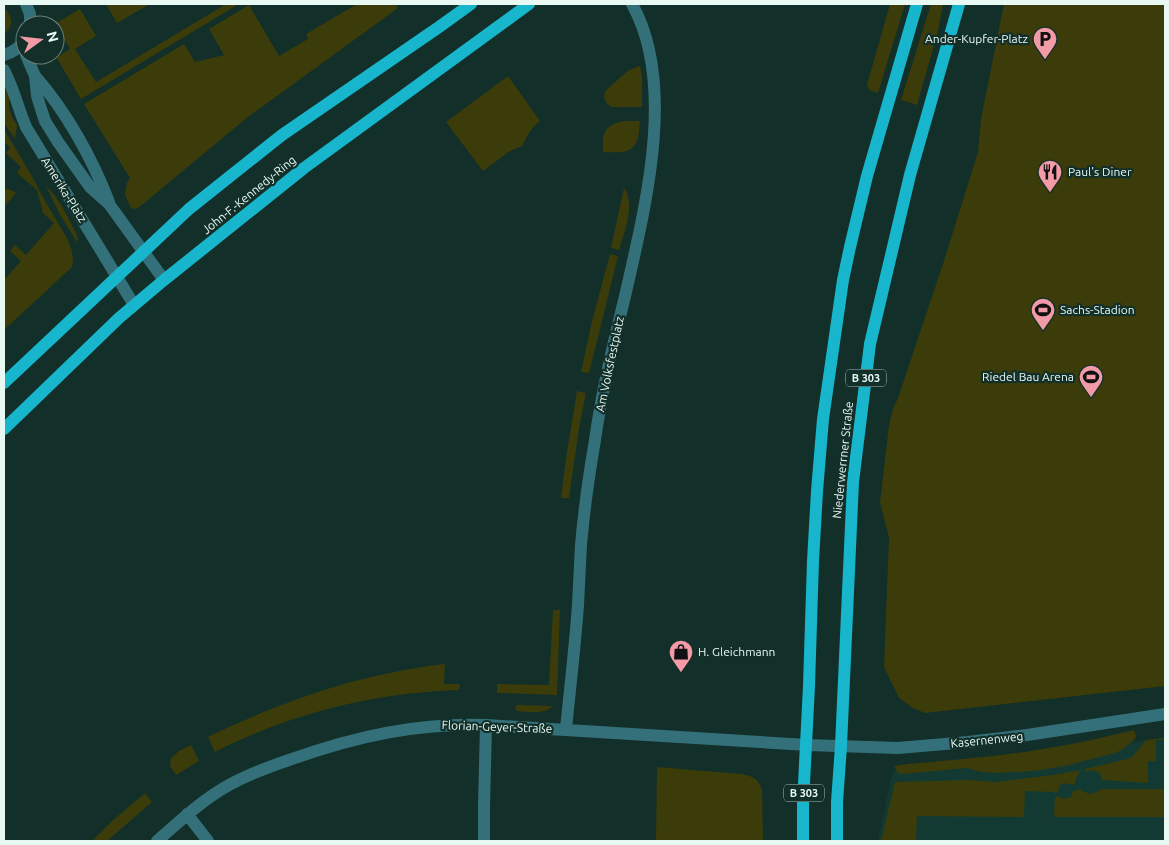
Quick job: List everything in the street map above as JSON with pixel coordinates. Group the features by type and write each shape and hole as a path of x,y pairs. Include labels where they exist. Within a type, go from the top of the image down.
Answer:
{"main road":[{"path":"4,383 189,209 282,135 471,4"},
{"name":"John-F.-Kennedy-Ring","path":"4,429 134,305 164,280 304,168 529,4"},
{"name":"Niederwerrner Straße","path":"803,841 813,561 823,419 843,280 867,176 918,4"},
{"name":"Niederwerrner Straße","path":"837,841 837,802 853,482 870,344 910,175 959,4"}],"street":[{"name":"Am Volksfestplatz","path":"566,730 585,505 605,381 644,210 652,157 655,88 648,42 632,4"},
{"name":"Amerika-Platz","path":"30,65 40,109 50,130 81,176 109,204 164,280"},
{"name":"Amerika-Platz","path":"4,70 14,91 26,127 134,305"},
{"name":"Amerika-Platz","path":"34,76 51,95 74,132 100,179 109,204"},
{"name":"Kasernenweg","path":"807,745 898,748 968,742 1165,714"},
{"name":"Florian-Geyer-Straße","path":"157,841 187,814 229,785 250,774 322,748 404,728 486,725 807,745"},
{"path":"484,841 486,725"},
{"path":"187,814 208,841"}],"shaded area":[{"path":"106,4 150,4 117,23"},
{"path":"226,4 239,4 81,99 61,65 65,65 65,52 70,49 65,40 65,18 80,9 96,36 75,49 96,82"},
{"path":"357,4 395,4 398,8 248,117 138,208 131,208 125,195 130,178 84,104 184,44 195,62 224,55 209,29 249,5 279,56 308,39 306,34"},
{"path":"890,4 905,4 878,93 870,90 867,85"},
{"path":"931,4 943,4 938,31 917,105 901,100"},
{"name":"Sachs-Stadion","path":"1004,4 1165,4 1165,686 925,713 913,708 899,698 884,667 889,537 880,503 889,425 893,409 943,264 978,152 981,119"},
{"path":"4,8 11,18 11,25 4,34"},
{"path":"640,66 642,107 612,107 608,104 604,98 606,90 629,70"},
{"path":"508,76 540,121 532,129 522,146 510,151 483,171 446,122"},
{"path":"4,90 6,90 9,97 9,108 17,125 15,139 4,123"},
{"path":"624,121 640,121 635,145 627,151 603,152 604,135 608,128"},
{"path":"4,129 68,240 73,261 72,267 4,330 4,277 6,278 21,261 10,251 15,245 26,255 54,223 43,213 37,190 17,173 21,167 6,153 10,147 4,142"},
{"path":"46,186 63,209 77,235 77,242 59,213"},
{"path":"7,188 16,193 4,207 4,192"},
{"path":"624,188 629,202 629,210 619,250 611,248"},
{"path":"610,254 618,256 589,373 581,372 592,321"},
{"path":"577,391 586,393 569,498 561,498 566,458"},
{"path":"553,610 560,610 557,695 497,693 497,684 549,685"},
{"path":"445,664 444,684 460,684 459,690 396,695 334,708 273,726 215,752 208,737 265,711 323,690 383,674"},
{"path":"517,705 553,706 545,711 531,712 517,711 515,708"},
{"path":"1134,730 1136,736 1134,740 1115,753 1069,765 1034,771 996,773 967,768 902,774 898,773 894,766 1021,752 1073,744"},
{"path":"1165,737 1165,841 879,841 893,770 1033,759"},
{"path":"1165,738 1165,740 1156,740 1156,761 1148,761 1148,783 1102,780 1100,773 1091,770 1085,772 1085,769 1131,758 1146,740"},
{"path":"191,745 199,761 176,775 170,766 171,758 179,751"},
{"path":"657,767 742,774 755,778 762,789 763,841 656,841"},
{"path":"1081,770 1075,780 1076,783 1060,785 1058,792 1025,791 1024,817 917,816 916,841 881,841 895,782 966,780 996,782"},
{"path":"1081,789 1090,794 1100,789 1165,789 1165,817 1054,817 1055,797 1059,796 1064,799 1071,797 1072,792"},
{"path":"145,793 152,802 107,841 92,841 111,822"}],"place":[{"name":"Ander-Kupfer-Platz","path":"1045,60"},
{"name":"Paul's Diner","path":"1050,193"},
{"name":"Sachs-Stadion","path":"1043,331"},
{"name":"Riedel Bau Arena","path":"1091,398"},
{"name":"H. Gleichmann","path":"681,673"}]}
